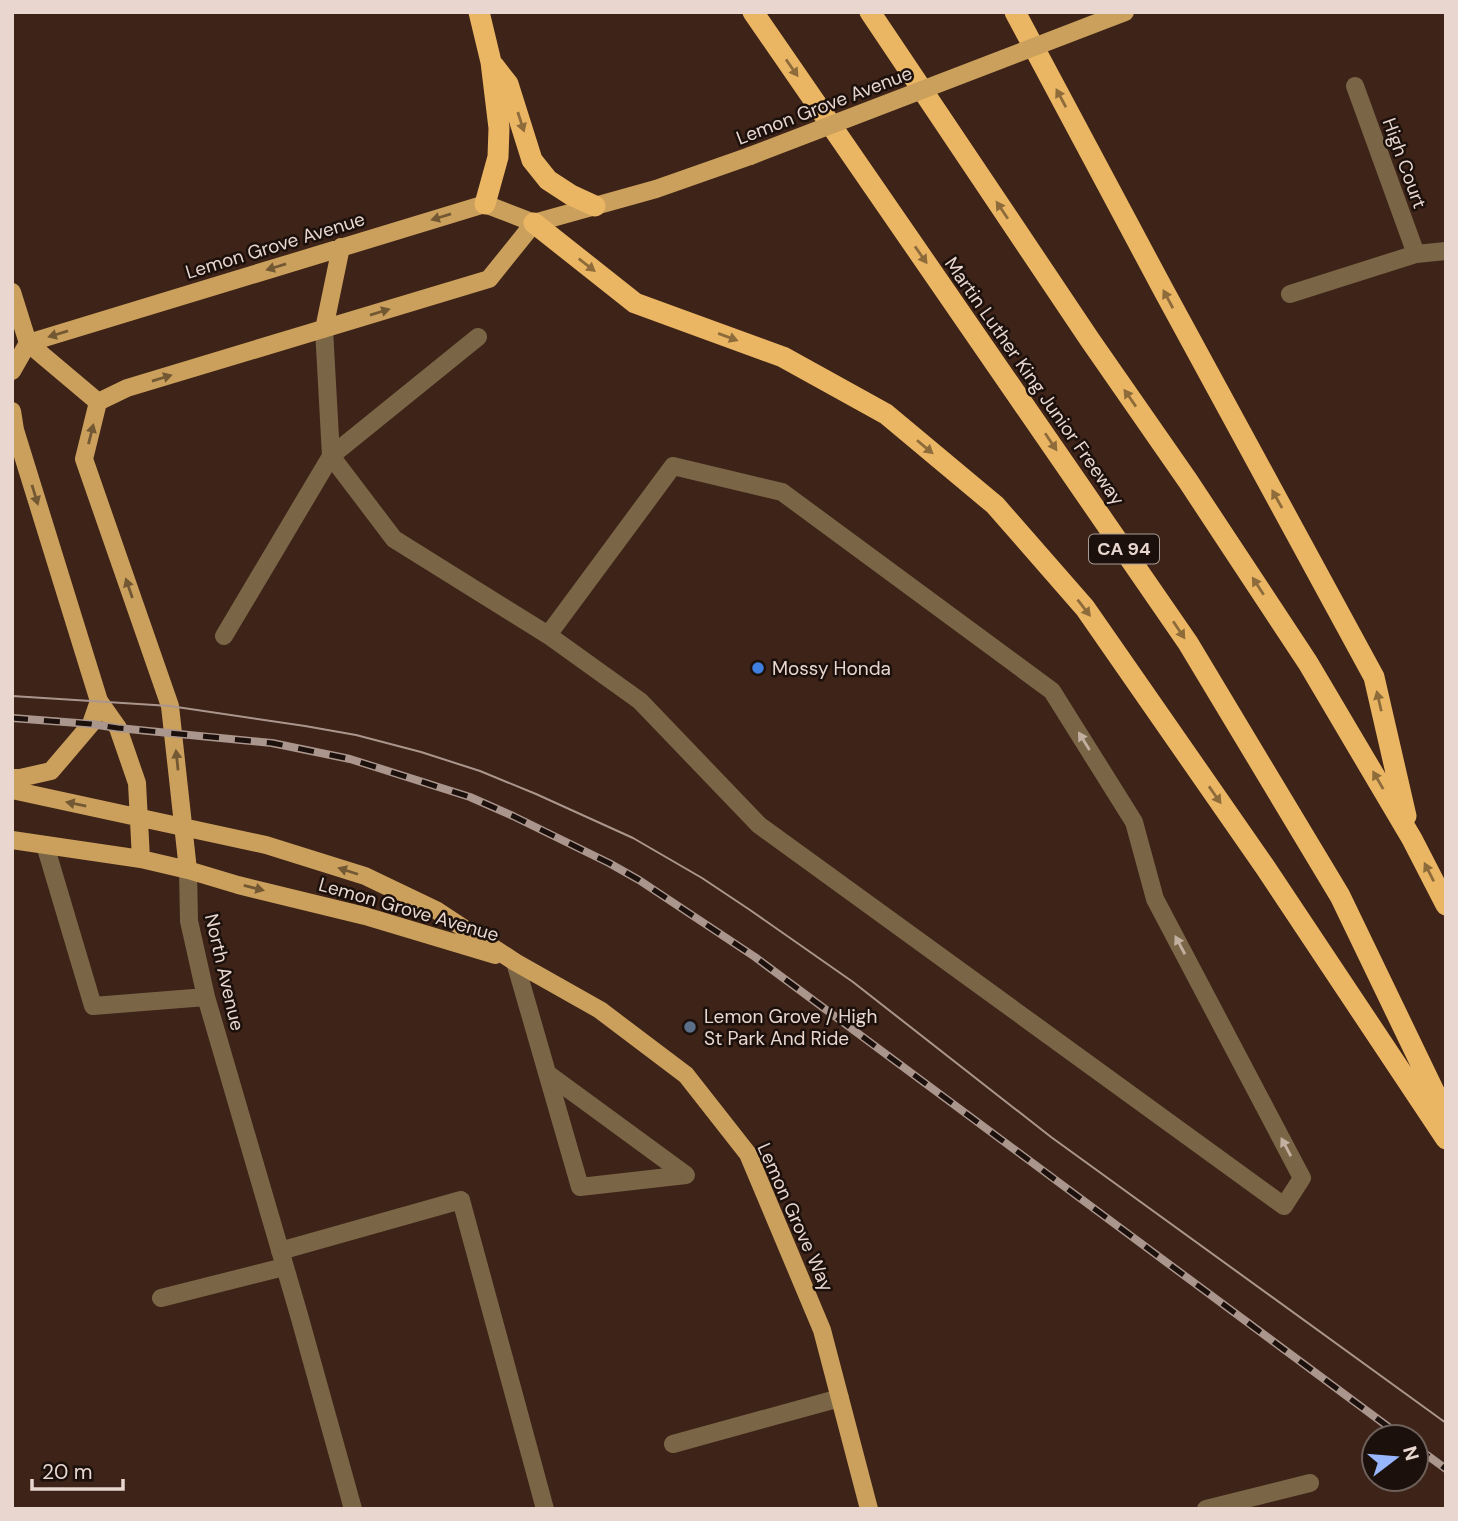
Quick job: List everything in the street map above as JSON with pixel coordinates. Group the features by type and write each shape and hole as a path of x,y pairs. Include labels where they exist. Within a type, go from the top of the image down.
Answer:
{"highway":[{"path":"479,12 491,62 499,128 498,157 485,204"},
{"name":"Martin Luther King Junior Freeway","path":"753,12 1188,643 1340,896 1446,1116"},
{"path":"870,12 1301,651 1412,839 1446,905"},
{"path":"1015,12 1374,677 1412,839"},
{"path":"491,62 508,84 532,160 548,180 596,206"},
{"path":"534,223 635,303 783,357 886,414 995,505 1085,608 1265,867 1446,1139"}],"main road":[{"name":"Lemon Grove Avenue","path":"534,223 656,189 750,156 1125,12"},
{"name":"Lemon Grove Avenue","path":"20,346 485,204"},
{"path":"20,346 98,402 127,388 489,279 534,223 485,204"},
{"path":"324,328 341,247"},
{"path":"12,292 20,346 12,371"},
{"name":"North Avenue","path":"98,402 84,459 170,706 188,870"},
{"path":"12,411 15,430 99,701 118,728 137,783 141,859"},
{"path":"12,778 51,771 91,724 99,701"},
{"name":"Lemon Grove Avenue","path":"12,790 266,845 365,876 436,910 515,962"},
{"name":"Lemon Grove Avenue","path":"12,840 141,859 188,870 365,915 515,962"},
{"name":"Lemon Grove Way","path":"515,962 600,1010 686,1075 748,1154 822,1330 869,1509"}],"street":[{"name":"High Court","path":"1355,86 1416,254"},
{"path":"1290,295 1416,254 1446,251"},
{"path":"324,328 331,456 394,539 548,635 640,701 759,825 1284,1206 1302,1178 1155,899 1134,822 1052,691 782,492 673,466 548,635"},
{"path":"224,636 331,456 478,338"},
{"path":"45,845 93,1006 206,997"},
{"name":"North Avenue","path":"188,870 189,921 206,997 353,1509"},
{"path":"515,962 580,1187 685,1175 548,1074"},
{"path":"161,1298 461,1200 545,1509"},
{"path":"673,1444 840,1398"},
{"path":"1206,1509 1310,1483"}],"tram line":[{"path":"12,696 170,706 356,735 480,771 633,838 702,878 853,982 1051,1137 1446,1423"}],"railway":[{"path":"12,718 272,743 350,759 470,797 609,863 755,957 1383,1423"},
{"path":"1430,1457 1446,1469"}],"place":[{"name":"Mossy Honda","path":"758,668"},
{"name":"Lemon Grove / High St Park And Ride","path":"690,1027"}]}
